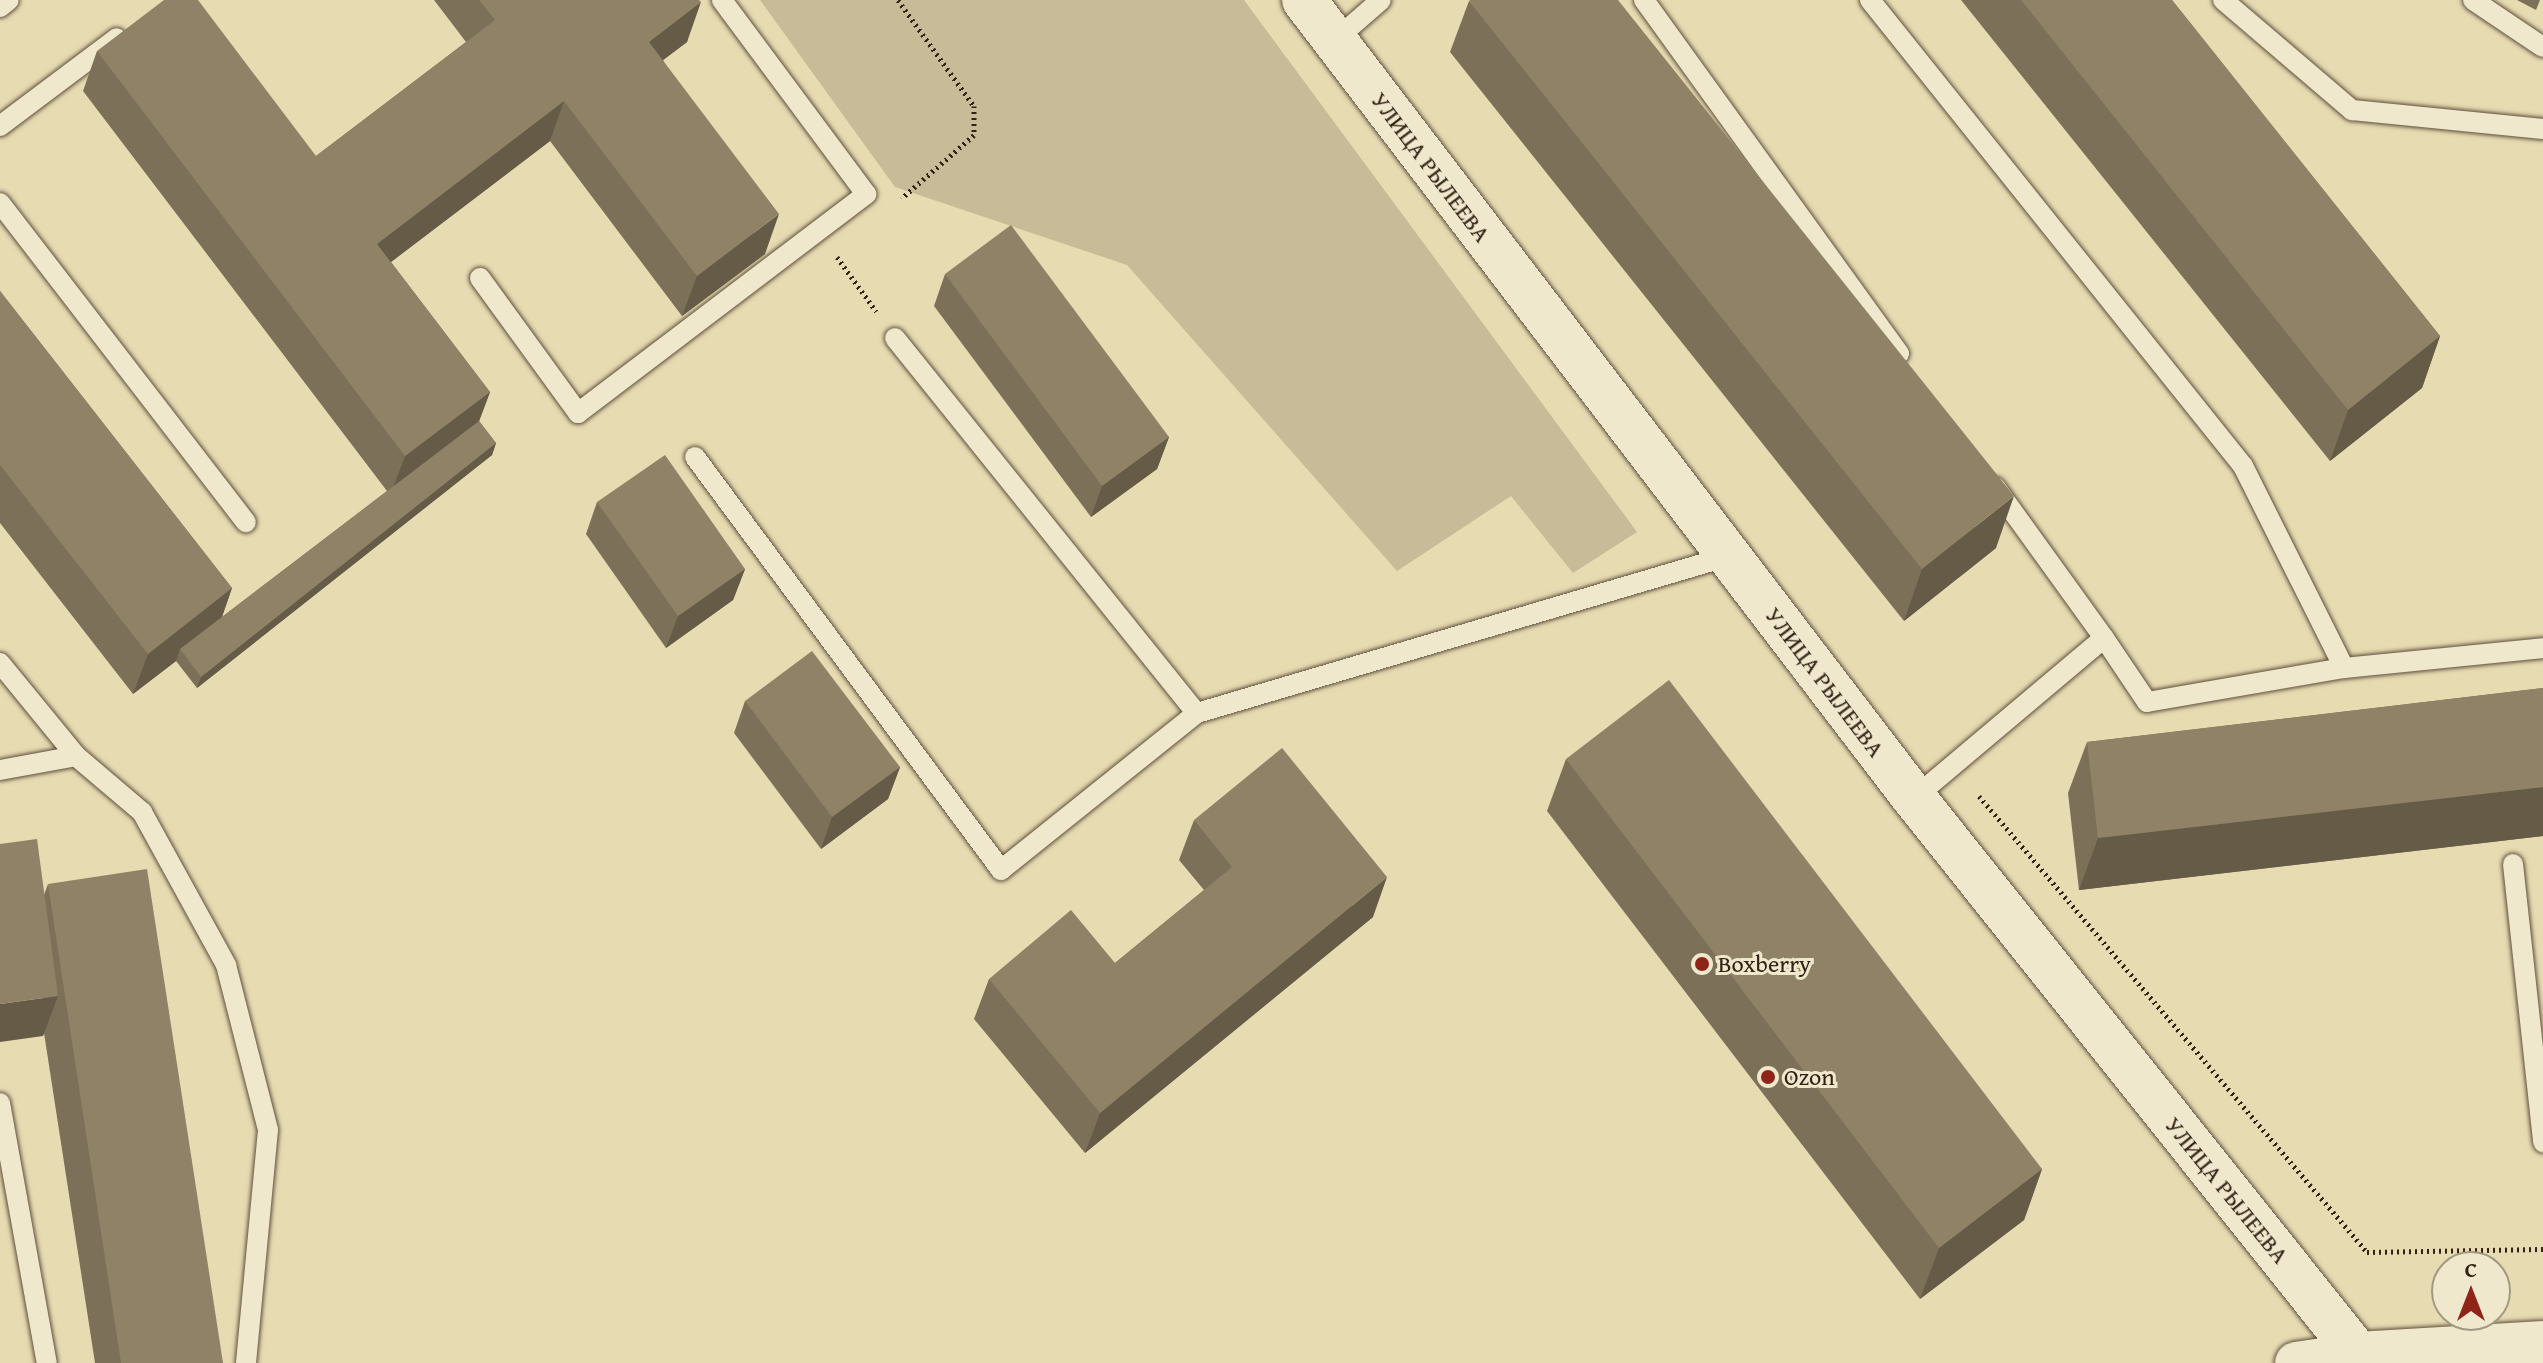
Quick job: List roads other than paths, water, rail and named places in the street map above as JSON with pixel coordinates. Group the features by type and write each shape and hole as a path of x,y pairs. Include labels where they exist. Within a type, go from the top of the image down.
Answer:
{"street":[{"name":"УЛИЦА РЫЛЕЕВА","path":"1304,0 1914,798 2358,1354"},
{"path":"2296,1363 2358,1354 2538,1350"}],"lane":[{"path":"0,7 9,0"},
{"path":"480,278 578,413 866,194 722,0"},
{"path":"1334,41 1381,0"},
{"path":"1644,0 1911,370"},
{"path":"1870,0 2243,466 2344,668"},
{"path":"2223,0 2352,110 2543,129"},
{"path":"2473,0 2543,47"},
{"path":"0,126 132,27"},
{"path":"0,203 246,522"},
{"path":"895,338 1197,713"},
{"path":"695,457 1001,870 1197,713 1729,556"},
{"path":"1984,472 2147,702 2344,668 2543,648"},
{"path":"1914,798 2104,638"},
{"path":"0,663 76,756 142,812 226,965 268,1130 246,1363"},
{"path":"0,770 76,756"},
{"path":"2513,864 2543,1142"},
{"path":"0,1103 47,1363"}],"place":[{"name":"Boxberry","path":"1702,964"},
{"name":"Ozon","path":"1768,1077"}]}
